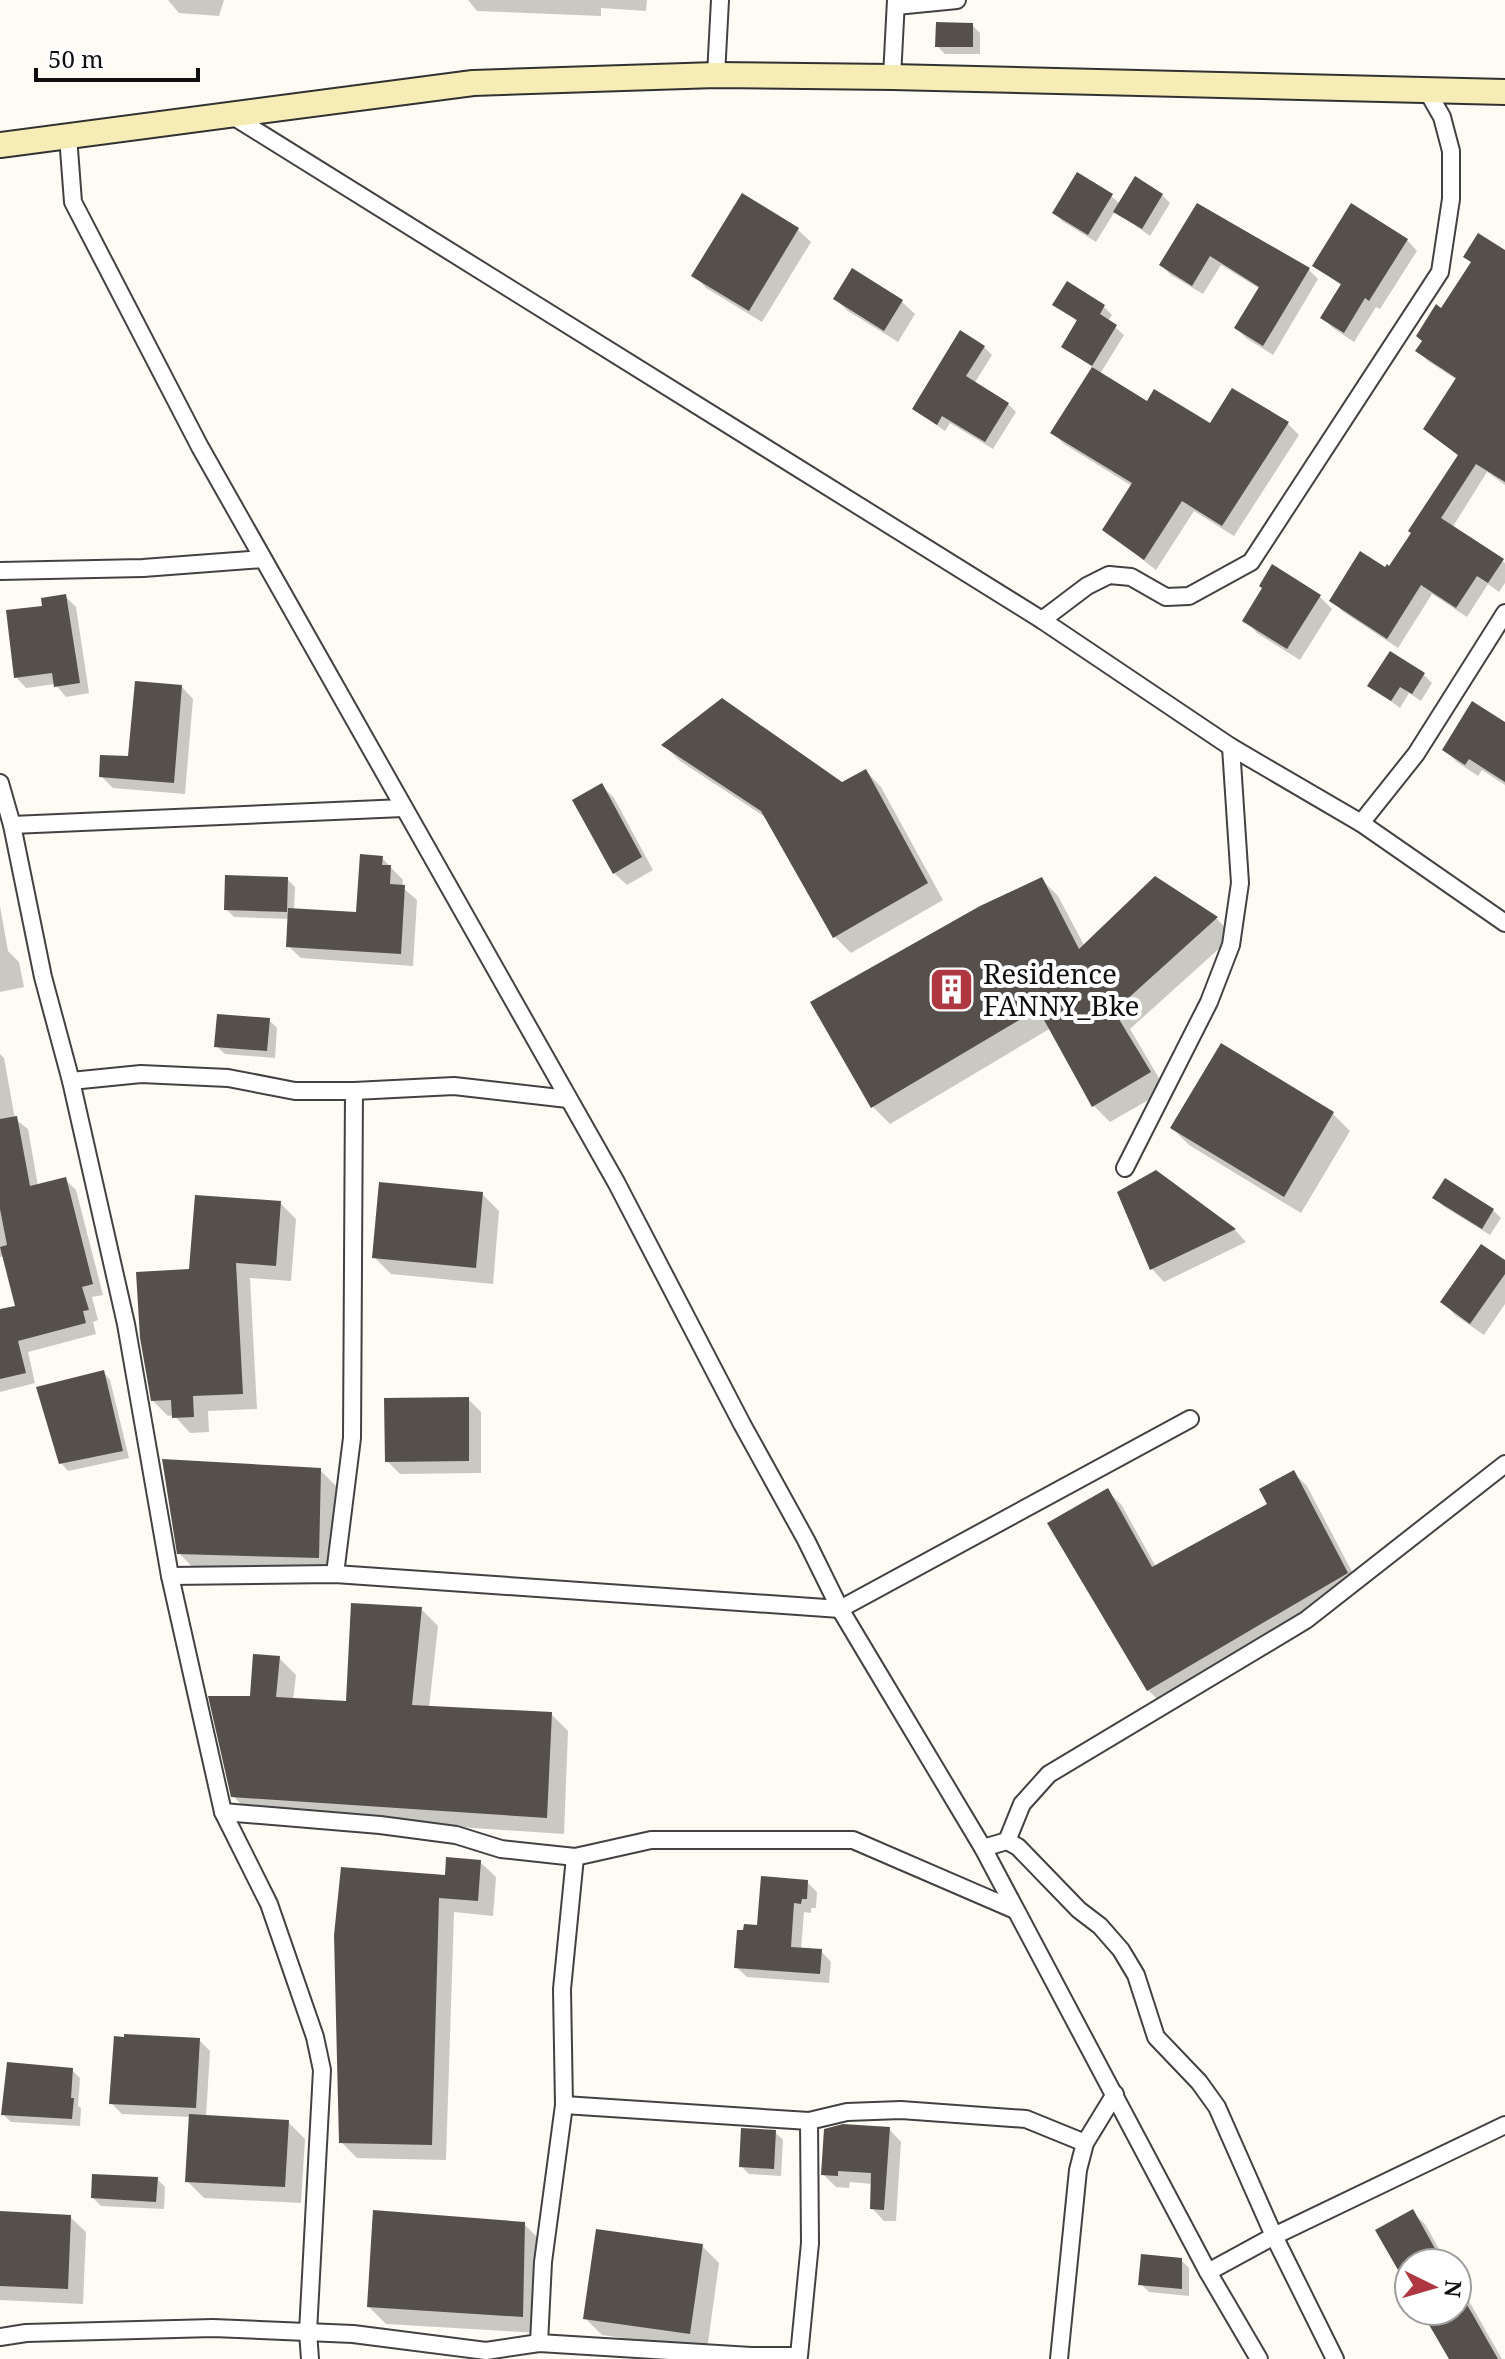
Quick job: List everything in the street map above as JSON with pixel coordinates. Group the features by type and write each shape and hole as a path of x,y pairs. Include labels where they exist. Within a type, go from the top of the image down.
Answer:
{"main road":[{"path":"0,145 473,83 716,75 1505,92"}],"street":[{"path":"716,75 720,0"},
{"path":"892,77 896,3 957,0"},
{"path":"1042,620 1087,586 1109,575 1131,577 1166,597 1189,596 1251,562 1440,272 1451,199 1451,151 1442,117 1426,89"},
{"path":"229,114 1042,620 1231,747 1361,823 1505,923"},
{"path":"68,136 73,202 200,447 616,1182 840,1609 983,1848 1208,2272 1259,2359"},
{"path":"0,571 143,568 263,559"},
{"path":"1361,823 1416,754 1505,613"},
{"path":"1125,1168 1209,1002 1231,945 1240,883 1231,747"},
{"path":"0,783 126,1324 170,1576 223,1812 269,1904 315,2037 322,2070 308,2332 310,2359"},
{"path":"12,825 403,808"},
{"path":"71,1081 141,1074 228,1078 295,1091 454,1086 568,1099"},
{"path":"335,1574 352,1438 354,1091"},
{"path":"170,1576 335,1574 840,1609 1190,1419"},
{"path":"1007,1841 1022,1804 1049,1774 1306,1620 1505,1464"},
{"path":"223,1812 380,1825 456,1835 501,1849 575,1857 651,1840 853,1840 1015,1910"},
{"path":"983,1848 1007,1841 1018,1847 1121,1950 1136,1975 1156,2037 1199,2082 1217,2107 1274,2236 1335,2359"},
{"path":"539,2343 543,2262 564,2105 562,1989 575,1857"},
{"path":"1059,2359 1078,2170 1085,2143 1115,2094"},
{"path":"564,2105 809,2121 847,2112 901,2110 1026,2119 1085,2143"},
{"path":"0,2337 26,2333 213,2328 353,2334 486,2351 539,2343 799,2358 810,2243 809,2121"},
{"path":"1208,2272 1274,2236 1505,2125"}],"building":[{"path":"936,22 973,23 973,47 935,47"},
{"path":"1077,172 1113,194 1088,235 1052,213"},
{"path":"1135,176 1163,194 1142,229 1113,212"},
{"path":"742,193 799,228 749,311 691,276"},
{"path":"1197,203 1310,268 1263,346 1234,328 1259,287 1210,256 1192,286 1159,265"},
{"path":"1351,203 1408,239 1369,301 1365,298 1344,333 1320,318 1341,284 1312,266"},
{"path":"1478,233 1505,250 1505,482 1476,464 1441,518 1504,559 1488,583 1477,576 1456,608 1421,585 1387,639 1329,601 1360,551 1385,567 1387,564 1389,566 1458,455 1423,429 1456,378 1415,351 1422,341 1416,336 1436,304 1441,308 1471,262 1463,257"},
{"path":"852,268 903,300 884,331 833,299"},
{"path":"1067,281 1105,305 1100,314 1117,325 1092,366 1061,347 1077,320 1052,305"},
{"path":"960,330 985,346 966,376 1009,403 985,442 942,416 937,425 912,409"},
{"path":"1092,367 1147,401 1154,389 1210,423 1232,388 1289,422 1222,526 1182,501 1144,560 1102,530 1132,483 1050,433"},
{"path":"1272,564 1321,595 1287,649 1242,621"},
{"path":"66,594 80,683 54,687 52,673 14,678 6,610 42,606 41,598"},
{"path":"1390,651 1425,673 1412,694 1400,687 1391,701 1367,686"},
{"path":"135,681 182,685 174,783 99,777 100,755 128,756"},
{"path":"722,698 842,782 866,769 928,883 833,938 761,811 661,745"},
{"path":"1472,701 1505,722 1505,782 1469,759 1465,765 1442,750"},
{"path":"602,783 642,857 613,874 572,800"},
{"path":"360,854 383,856 382,865 391,865 390,884 405,885 401,954 286,947 288,908 356,912"},
{"path":"225,875 288,877 287,912 224,910"},
{"path":"1155,876 1218,917 1114,1011 1151,1072 1092,1107 1038,1009 871,1108 810,1002 980,906 1042,877 1079,949"},
{"path":"217,1014 270,1018 267,1051 214,1047"},
{"path":"1221,1043 1334,1112 1284,1197 1170,1128"},
{"path":"17,1116 30,1186 66,1177 93,1284 82,1287 89,1310 83,1311 86,1323 18,1341 26,1373 0,1379 0,1309 15,1306 0,1247 7,1245 0,1209 0,1119"},
{"path":"1156,1170 1236,1229 1150,1270 1117,1192"},
{"path":"1445,1178 1494,1209 1482,1229 1432,1198"},
{"path":"379,1182 483,1192 476,1268 372,1258"},
{"path":"195,1195 281,1201 276,1266 236,1263 243,1394 193,1396 194,1417 172,1418 171,1400 151,1401 140,1338 136,1272 189,1269"},
{"path":"1481,1244 1505,1260 1505,1274 1470,1324 1440,1302"},
{"path":"104,1370 123,1451 59,1464 36,1387"},
{"path":"469,1397 469,1461 385,1462 384,1398"},
{"path":"162,1459 321,1468 319,1558 177,1554"},
{"path":"1294,1470 1348,1573 1147,1691 1047,1523 1108,1488 1152,1567 1267,1504 1259,1489"},
{"path":"351,1603 422,1607 412,1705 552,1712 547,1818 231,1797 208,1696 250,1696 253,1654 280,1656 276,1697 346,1701"},
{"path":"446,1857 481,1860 478,1901 439,1898 432,2145 339,2143 334,1935 341,1867 445,1875"},
{"path":"761,1876 808,1880 807,1899 802,1899 801,1904 794,1903 791,1947 822,1949 820,1974 734,1968 737,1930 743,1930 744,1924 757,1925"},
{"path":"124,2034 200,2038 196,2108 109,2104 114,2036 124,2037"},
{"path":"7,2062 73,2068 72,2119 1,2115"},
{"path":"189,2114 289,2120 285,2187 185,2182"},
{"path":"843,2124 890,2127 884,2210 870,2209 871,2173 838,2171 838,2176 821,2175 824,2129"},
{"path":"741,2128 776,2130 774,2169 739,2167"},
{"path":"92,2174 158,2177 156,2202 91,2198"},
{"path":"1413,2209 1434,2247 1393,2247 1393,2261 1375,2230"},
{"path":"373,2210 525,2222 523,2317 367,2307"},
{"path":"0,2211 71,2215 68,2289 0,2286"},
{"path":"596,2229 703,2244 690,2334 583,2319"},
{"path":"1141,2254 1182,2258 1182,2289 1138,2285"},
{"path":"1473,2316 1498,2359 1449,2359 1430,2327 1473,2327"}],"place":[{"name":"Residence FANNY_Bke","path":"952,990"}]}
